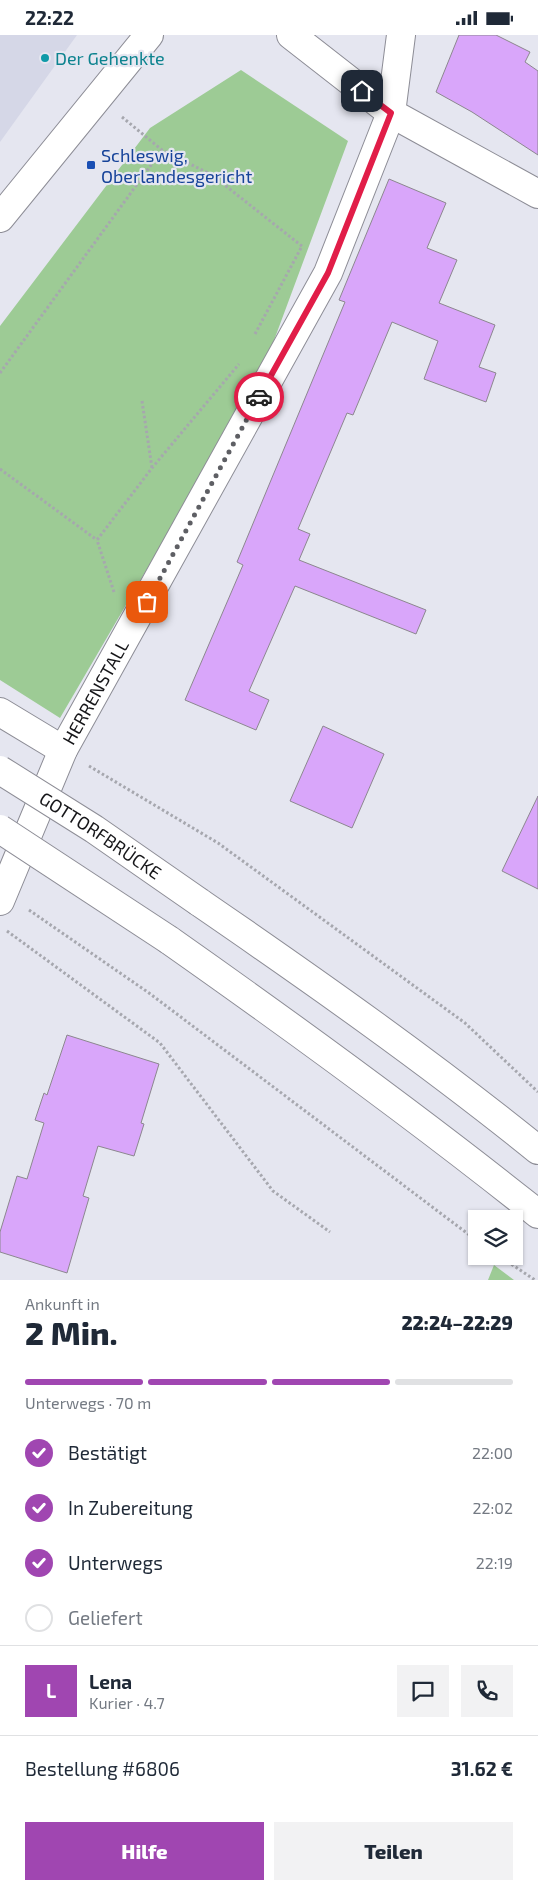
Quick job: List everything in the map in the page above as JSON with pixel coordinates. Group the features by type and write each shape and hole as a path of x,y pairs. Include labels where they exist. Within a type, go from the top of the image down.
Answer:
{"main road":[{"path":"0,218 149,35"},
{"path":"291,35 391,113 538,194"},
{"name":"HERRENSTALL","path":"0,711 63,750 328,273 391,113 401,35"},
{"path":"2,897 63,750"},
{"name":"GOTTORFBRÜCKE","path":"0,771 94,829 343,1001 483,1106 538,1150"},
{"path":"0,829 169,940 313,1041 453,1146 538,1214"}],"path":[{"path":"98,97 162,150 212,175 302,246 328,273"},
{"path":"0,373 162,150"},
{"path":"253,338 302,246"},
{"path":"98,540 152,468 240,363"},
{"path":"142,401 152,468"},
{"path":"0,469 98,540 128,636"},
{"path":"63,750 218,843 465,1023 538,1092"},
{"path":"2,897 149,993 468,1234"},
{"path":"0,926 160,1043 273,1191 330,1232"},
{"path":"512,1265 535,1280"}],"shaded area":[{"path":"0,35 77,35 0,142"}],"green space":[{"path":"241,70 348,141 263,370 60,718 0,680 0,326 150,128"},
{"path":"494,1265 514,1280 488,1280"}],"building":[{"path":"459,35 496,35 530,52 525,62 538,71 538,155 472,112 436,92"},
{"path":"389,179 446,203 427,248 457,260 439,303 495,325 479,367 496,373 486,402 424,379 438,341 392,322 353,415 347,413 298,529 310,534 299,560 426,610 416,634 295,586 249,691 269,700 256,730 185,700 243,565 237,562 345,302 339,300"},
{"path":"323,726 384,754 352,828 290,801"},
{"path":"538,796 538,889 502,871"},
{"path":"67,1035 159,1064 141,1123 144,1124 134,1156 98,1146 83,1196 89,1198 67,1273 0,1252 0,1232 17,1176 27,1179 44,1123 35,1120 44,1093 47,1095"}],"way so far":[{"path":"147,602 259,397"}],"place":[{"name":"Der Gehenkte","path":"45,58"},
{"name":"Schleswig, Oberlandesgericht","path":"91,165"}],"route":[{"path":"259,397 328,273 391,113 362,91"}]}
